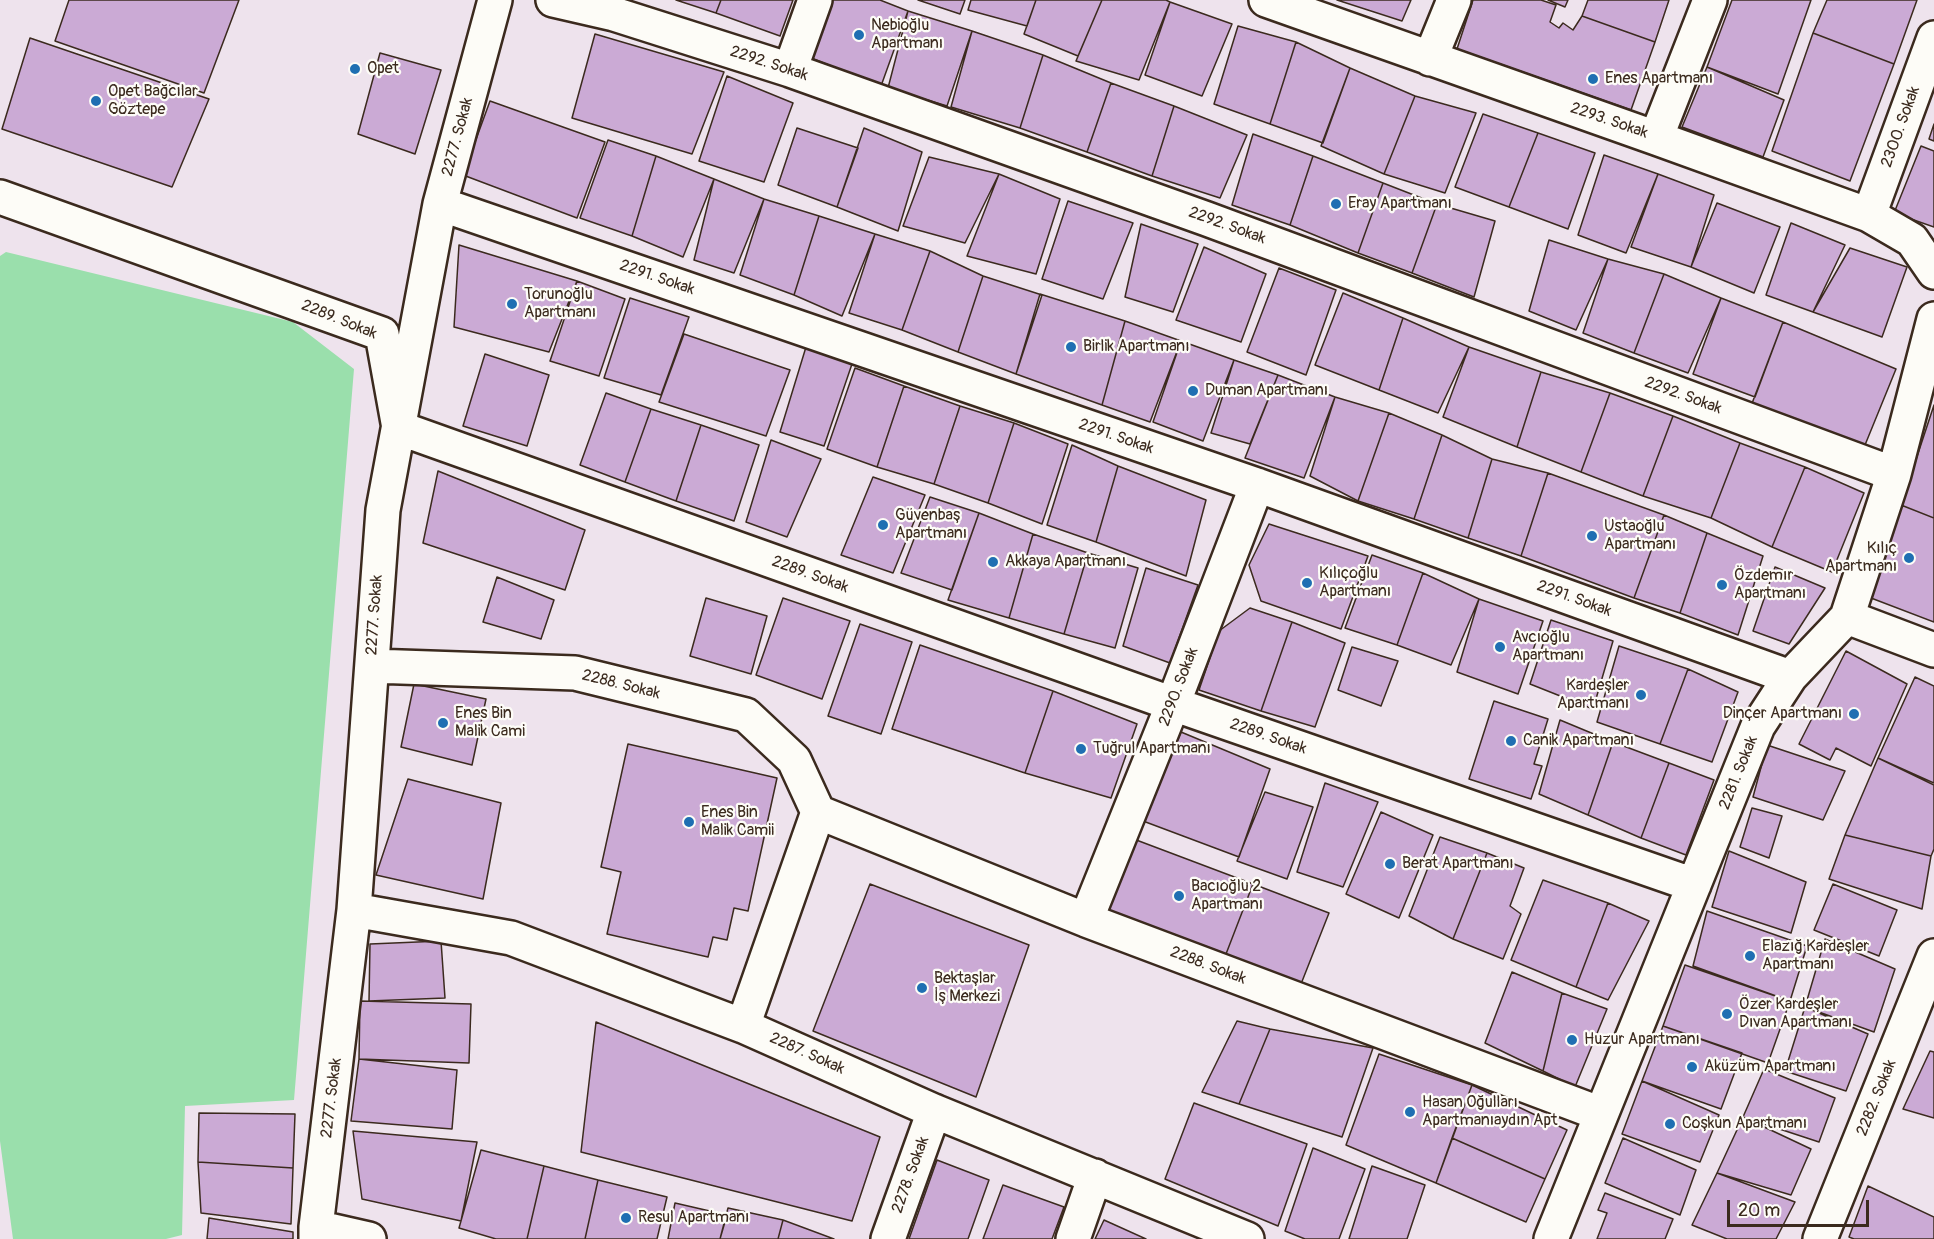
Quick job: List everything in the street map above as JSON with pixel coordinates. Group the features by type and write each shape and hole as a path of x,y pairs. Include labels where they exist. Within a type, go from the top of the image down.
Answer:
{"street":[{"name":"2277. Sokak","path":"316,1233 354,910 383,510 441,204 495,0"},
{"name":"2292. Sokak","path":"553,0 616,7 1218,223 1894,474"},
{"path":"790,70 815,0"},
{"name":"2293. Sokak","path":"1266,0 1869,215 1912,240 1934,272"},
{"path":"1430,59 1454,0"},
{"path":"1656,138 1710,0"},
{"name":"2300. Sokak","path":"1869,215 1934,38"},
{"name":"2289. Sokak","path":"0,197 382,334 399,428 1173,704 1694,885"},
{"name":"2291. Sokak","path":"441,204 1257,485 1790,677"},
{"name":"2281. Sokak","path":"1551,1239 1758,726 1790,677 1847,617 1894,474 1934,320"},
{"name":"2290. Sokak","path":"1086,920 1173,704 1257,485"},
{"path":"1847,617 1934,650"},
{"name":"2288. Sokak","path":"372,666 576,673 746,715 794,760 818,812 1086,920 1601,1114"},
{"path":"743,1026 818,812"},
{"name":"2287. Sokak","path":"354,910 511,938 743,1026 934,1111 1247,1239"},
{"name":"2282. Sokak","path":"1820,1239 1934,956"},
{"name":"2278. Sokak","path":"888,1239 934,1111"},
{"path":"1073,1239 1095,1176"},
{"path":"316,1233 369,1239"}],"green space":[{"path":"6,252 293,322 354,369 294,1100 185,1106 182,1235 166,1239 13,1239 0,1141 0,256"}],"building":[{"path":"69,0 239,0 204,93 55,41"},
{"path":"676,0 721,0 716,13"},
{"path":"721,0 793,0 780,36 716,13"},
{"name":"Nebioğlu Apartmanı","path":"831,0 880,0 908,11 881,86 811,58"},
{"path":"918,0 965,0 960,14"},
{"path":"971,0 1036,0 1027,26 968,10"},
{"path":"1036,0 1102,0 1078,56 1024,34"},
{"path":"1102,0 1166,0 1170,2 1139,80 1076,61"},
{"path":"1337,0 1411,0 1402,21"},
{"name":"Enes Apartmanı","path":"1473,0 1541,0 1556,5 1550,22 1559,28 1563,23 1573,30 1582,16 1655,42 1631,110 1457,49"},
{"path":"1548,0 1568,0 1565,7"},
{"path":"1588,0 1669,0 1655,42 1582,16"},
{"path":"1732,0 1811,0 1778,94 1707,67"},
{"path":"1827,0 1917,0 1894,64 1813,33"},
{"path":"1170,2 1232,24 1202,96 1145,75"},
{"path":"908,11 972,31 947,106 888,88"},
{"path":"1238,26 1296,42 1270,124 1214,104"},
{"path":"972,31 1043,55 1020,128 951,107"},
{"path":"1813,33 1894,64 1850,181 1772,151"},
{"path":"595,34 724,72 692,154 572,118"},
{"path":"30,38 209,99 172,187 2,129"},
{"path":"1296,42 1350,68 1323,143 1270,124"},
{"path":"380,53 441,70 415,154 358,134"},
{"path":"1043,55 1111,83 1087,152 1020,128"},
{"path":"1707,67 1784,100 1763,157 1682,127"},
{"path":"1350,68 1415,96 1384,174 1321,146"},
{"path":"727,76 793,103 764,182 699,161"},
{"path":"1111,83 1174,106 1152,176 1087,152"},
{"path":"1415,96 1476,113 1445,193 1384,174"},
{"path":"490,101 605,142 577,218 463,175"},
{"path":"1174,106 1247,135 1220,198 1152,176"},
{"path":"1483,114 1538,133 1509,207 1455,187"},
{"path":"1934,124 1934,141 1929,139"},
{"path":"797,128 858,148 837,207 778,185"},
{"path":"864,128 922,152 898,231 837,207"},
{"path":"1538,133 1595,153 1568,229 1509,207"},
{"path":"1253,134 1313,156 1290,225 1232,205"},
{"path":"608,140 656,156 632,236 580,218"},
{"path":"1921,146 1934,151 1934,227 1894,213"},
{"path":"1604,155 1658,174 1626,253 1578,235"},
{"path":"656,156 714,179 683,257 632,236"},
{"name":"Eray Apartmanı","path":"1313,156 1383,183 1358,253 1290,225"},
{"path":"929,157 999,174 965,243 903,226"},
{"path":"999,174 1060,199 1036,274 967,256"},
{"path":"1658,174 1714,195 1691,267 1631,247"},
{"path":"714,179 764,199 734,273 694,260"},
{"path":"1383,183 1437,204 1412,273 1358,253"},
{"path":"764,199 819,216 794,295 740,275"},
{"path":"1068,201 1133,223 1103,299 1042,279"},
{"path":"1717,203 1780,227 1754,293 1691,267"},
{"path":"1437,204 1495,221 1474,297 1412,273"},
{"path":"819,216 875,234 842,316 794,295"},
{"path":"1791,223 1845,245 1813,312 1766,295"},
{"path":"1141,224 1198,244 1173,312 1125,297"},
{"path":"875,234 930,251 902,330 849,313"},
{"path":"1549,240 1608,259 1576,330 1529,311"},
{"name":"Torunoğlu Apartmanı","path":"459,245 577,281 549,352 454,327"},
{"path":"1204,247 1266,274 1241,342 1176,320"},
{"path":"1850,248 1907,267 1882,337 1813,312"},
{"path":"930,251 983,276 958,352 902,330"},
{"path":"1608,259 1664,274 1634,353 1583,333"},
{"path":"1279,268 1336,290 1306,375 1247,352"},
{"path":"1664,274 1721,298 1688,373 1634,353"},
{"path":"983,276 1042,295 1016,374 958,352"},
{"path":"577,281 625,299 599,376 550,361"},
{"path":"1343,293 1403,318 1379,390 1315,365"},
{"name":"Birlik Apartmanı","path":"1040,294 1125,321 1102,405 1016,374"},
{"path":"630,298 689,317 661,395 604,378"},
{"path":"1721,298 1783,322 1755,397 1693,374"},
{"path":"1403,318 1469,347 1438,413 1379,390"},
{"path":"1125,321 1181,341 1150,422 1102,405"},
{"path":"1783,322 1896,369 1865,445 1751,406"},
{"path":"684,334 790,370 766,436 659,402"},
{"name":"Duman Apartmanı","path":"1181,341 1234,360 1203,441 1153,422"},
{"path":"806,347 852,364 824,446 780,432"},
{"path":"1469,347 1541,372 1517,447 1443,417"},
{"path":"485,354 549,375 527,446 463,426"},
{"path":"1234,360 1278,375 1250,444 1211,433"},
{"path":"855,368 904,386 877,467 827,449"},
{"path":"1541,372 1610,393 1581,472 1517,447"},
{"path":"1278,375 1335,397 1304,478 1245,458"},
{"path":"904,386 960,406 934,484 877,467"},
{"path":"606,393 651,409 625,482 580,465"},
{"path":"1610,393 1673,416 1643,496 1581,472"},
{"path":"1335,397 1389,413 1358,501 1310,476"},
{"path":"1934,405 1934,518 1901,505"},
{"path":"960,406 1014,423 988,503 934,484"},
{"path":"651,409 701,425 676,501 625,482"},
{"path":"1389,413 1442,435 1414,519 1358,501"},
{"path":"1673,416 1740,443 1711,518 1643,496"},
{"path":"1014,423 1068,444 1042,524 988,503"},
{"path":"701,425 759,445 734,521 676,501"},
{"path":"1442,435 1492,459 1468,538 1414,519"},
{"path":"771,440 821,459 787,537 746,522"},
{"path":"1740,443 1805,467 1772,547 1711,518"},
{"path":"1072,445 1118,466 1096,542 1047,525"},
{"path":"1492,459 1548,473 1521,556 1468,538"},
{"path":"1118,466 1206,500 1186,576 1096,542"},
{"path":"1805,467 1864,493 1832,572 1772,547"},
{"path":"438,471 585,530 565,590 423,543"},
{"name":"Ustaoğlu Apartmanı","path":"1548,473 1664,515 1634,598 1521,556"},
{"name":"Güvenbaş Apartmanı","path":"873,477 925,495 893,573 841,555"},
{"path":"930,497 979,513 952,590 901,573"},
{"name":"Kılıç Apartmanı","path":"1901,505 1934,518 1934,622 1871,598"},
{"name":"Akkaya Apartmanı","path":"979,513 1033,534 1009,618 948,600"},
{"path":"1664,515 1707,533 1680,613 1634,598"},
{"name":"Kılıçoğlu Apartmanı","path":"1269,524 1368,556 1341,629 1261,601 1249,565"},
{"name":"Özdemır Apartmanı","path":"1707,533 1763,556 1738,635 1680,613"},
{"path":"1033,534 1088,553 1064,634 1009,618"},
{"path":"1088,553 1138,568 1115,648 1064,634"},
{"path":"1372,555 1423,573 1397,645 1345,628"},
{"path":"1775,567 1825,588 1789,644 1753,631"},
{"path":"1146,568 1198,585 1170,663 1123,646"},
{"path":"1423,573 1479,599 1451,665 1397,645"},
{"path":"497,577 554,600 541,639 483,622"},
{"path":"706,598 767,616 751,674 690,656"},
{"path":"783,598 850,621 822,699 756,675"},
{"name":"Avcıoğlu Apartmanı","path":"1479,599 1543,621 1518,694 1457,672"},
{"path":"1250,608 1292,622 1261,711 1199,690 1219,631"},
{"path":"1551,620 1613,641 1593,709 1530,684"},
{"path":"1292,622 1345,643 1315,727 1261,711"},
{"path":"860,624 912,642 881,734 828,716"},
{"path":"920,645 1053,691 1025,773 892,729"},
{"name":"Kardeşler Apartmanı","path":"1619,646 1688,669 1660,744 1597,722"},
{"path":"1352,647 1398,661 1381,706 1338,690"},
{"name":"Dinçer Apartmanı","path":"1846,651 1907,684 1871,766 1836,748 1830,760 1799,744"},
{"path":"1688,669 1738,692 1712,762 1660,744"},
{"path":"1915,677 1934,686 1934,783 1878,758"},
{"name":"Enes Bin Malik Cami","path":"414,684 486,699 472,765 401,747"},
{"name":"Tuğrul Apartmanı","path":"1053,691 1137,724 1111,798 1025,773"},
{"name":"Canik Apartmanı","path":"1494,701 1548,719 1534,764 1542,766 1531,799 1469,779"},
{"path":"1560,720 1613,742 1588,815 1539,794"},
{"path":"1181,732 1270,769 1239,857 1143,821"},
{"path":"1613,742 1669,763 1641,838 1588,815"},
{"name":"Enes Bin Malik Camii","path":"628,744 777,778 748,911 734,908 727,940 713,937 708,957 607,934 621,872 601,867"},
{"path":"1767,745 1845,771 1823,820 1753,797"},
{"path":"1878,758 1934,785 1934,849 1931,856 1845,835"},
{"path":"1669,763 1714,780 1686,855 1641,838"},
{"path":"408,779 501,803 483,899 376,875"},
{"path":"1325,783 1378,802 1343,887 1297,872"},
{"path":"1265,792 1313,807 1287,879 1237,861"},
{"path":"1752,808 1782,816 1769,858 1740,847"},
{"name":"Berat Apartmanı","path":"1381,812 1433,835 1399,918 1346,894"},
{"path":"1845,835 1931,856 1922,909 1829,879"},
{"path":"1440,837 1487,853 1453,939 1409,916"},
{"name":"Bacıoğlu 2 Apartmanı","path":"1131,838 1253,884 1226,954 1106,909"},
{"path":"1729,851 1806,882 1791,933 1712,907"},
{"path":"1487,853 1524,868 1510,906 1521,914 1503,959 1453,939"},
{"path":"1543,880 1608,903 1576,987 1511,960"},
{"name":"Bektaşlar İş Merkezi","path":"870,884 1029,945 976,1097 813,1031"},
{"path":"1253,884 1329,913 1301,984 1226,954"},
{"path":"1833,884 1897,910 1879,956 1814,930"},
{"path":"1608,903 1649,921 1608,1000 1576,987"},
{"name":"Elazığ Kardeşler Apartmanı","path":"1707,911 1807,946 1790,1001 1693,966"},
{"path":"1825,939 1895,969 1874,1032 1805,1007"},
{"path":"441,941 445,998 369,1001 370,944"},
{"name":"Özer Kardeşler Dıvan Apartmanı","path":"1685,965 1790,1001 1768,1063 1663,1026"},
{"path":"1512,972 1562,993 1543,1071 1485,1043"},
{"name":"Huzur Apartmanı","path":"1562,993 1607,1009 1575,1087 1543,1071"},
{"path":"360,1001 471,1004 469,1063 359,1059"},
{"path":"1805,1007 1868,1034 1846,1091 1785,1071"},
{"path":"1237,1021 1270,1029 1239,1104 1202,1092"},
{"path":"596,1022 880,1137 852,1221 581,1152"},
{"name":"Aküzüm Apartmanı","path":"1663,1026 1742,1053 1721,1109 1642,1081"},
{"path":"1270,1029 1373,1048 1342,1137 1239,1104"},
{"path":"1930,1051 1934,1052 1934,1118 1903,1109"},
{"name":"Hasan Oğulları Apartmanıaydın Apt","path":"1379,1054 1472,1085 1436,1183 1346,1145"},
{"path":"359,1059 457,1070 452,1129 351,1121"},
{"path":"1764,1069 1835,1098 1819,1142 1743,1117"},
{"name":"Coşkun Apartmanı","path":"1642,1081 1719,1115 1700,1162 1622,1134"},
{"path":"1472,1085 1567,1130 1545,1179 1452,1138"},
{"path":"1194,1103 1307,1144 1278,1226 1165,1179"},
{"path":"199,1113 295,1114 293,1168 198,1162"},
{"path":"1743,1117 1811,1149 1791,1195 1717,1173"},
{"path":"353,1131 477,1142 461,1221 362,1199"},
{"path":"1452,1138 1545,1179 1526,1222 1436,1183"},
{"path":"1623,1138 1696,1170 1680,1215 1605,1183"},
{"path":"1313,1148 1365,1169 1339,1239 1305,1239 1285,1231"},
{"path":"481,1150 544,1166 527,1239 496,1239 459,1228"},
{"path":"937,1160 989,1180 968,1239 909,1239"},
{"path":"198,1162 293,1168 291,1224 201,1213"},
{"path":"544,1166 598,1180 585,1239 527,1239"},
{"path":"1372,1166 1425,1185 1407,1239 1349,1239"},
{"path":"1717,1173 1795,1202 1776,1239 1727,1239 1692,1225"},
{"name":"Resul Apartmanı","path":"598,1180 667,1197 657,1239 585,1239"},
{"path":"1003,1185 1064,1207 1052,1239 983,1239"},
{"path":"1868,1186 1934,1217 1934,1239 1854,1239 1849,1237"},
{"path":"1605,1193 1673,1219 1665,1239 1597,1239 1607,1213 1598,1210"},
{"path":"675,1203 727,1215 720,1239 668,1239"},
{"path":"728,1208 783,1220 778,1239 720,1239"},
{"path":"209,1218 293,1232 293,1239 207,1239"},
{"path":"783,1220 834,1239 778,1239"},
{"path":"1104,1220 1146,1239 1095,1239"}],"place":[{"name":"Nebioğlu Apartmanı","path":"859,35"},
{"name":"Opet","path":"355,69"},
{"name":"Enes Apartmanı","path":"1593,79"},
{"name":"Opet Bağcılar Göztepe","path":"96,101"},
{"name":"Eray Apartmanı","path":"1336,204"},
{"name":"Torunoğlu Apartmanı","path":"512,304"},
{"name":"Birlik Apartmanı","path":"1071,347"},
{"name":"Duman Apartmanı","path":"1193,391"},
{"name":"Güvenbaş Apartmanı","path":"883,525"},
{"name":"Ustaoğlu Apartmanı","path":"1592,536"},
{"name":"Kılıç Apartmanı","path":"1909,558"},
{"name":"Akkaya Apartmanı","path":"993,562"},
{"name":"Kılıçoğlu Apartmanı","path":"1307,583"},
{"name":"Özdemır Apartmanı","path":"1722,585"},
{"name":"Avcıoğlu Apartmanı","path":"1500,647"},
{"name":"Kardeşler Apartmanı","path":"1641,695"},
{"name":"Dinçer Apartmanı","path":"1854,714"},
{"name":"Enes Bin Malik Cami","path":"443,723"},
{"name":"Canik Apartmanı","path":"1511,741"},
{"name":"Tuğrul Apartmanı","path":"1081,749"},
{"name":"Enes Bin Malik Camii","path":"689,822"},
{"name":"Berat Apartmanı","path":"1390,864"},
{"name":"Bacıoğlu 2 Apartmanı","path":"1179,896"},
{"name":"Elazığ Kardeşler Apartmanı","path":"1750,956"},
{"name":"Bektaşlar İş Merkezi","path":"922,988"},
{"name":"Özer Kardeşler Dıvan Apartmanı","path":"1727,1014"},
{"name":"Huzur Apartmanı","path":"1572,1040"},
{"name":"Aküzüm Apartmanı","path":"1692,1067"},
{"name":"Hasan Oğulları Apartmanıaydın Apt","path":"1410,1112"},
{"name":"Coşkun Apartmanı","path":"1670,1124"},
{"name":"Resul Apartmanı","path":"626,1218"}]}
